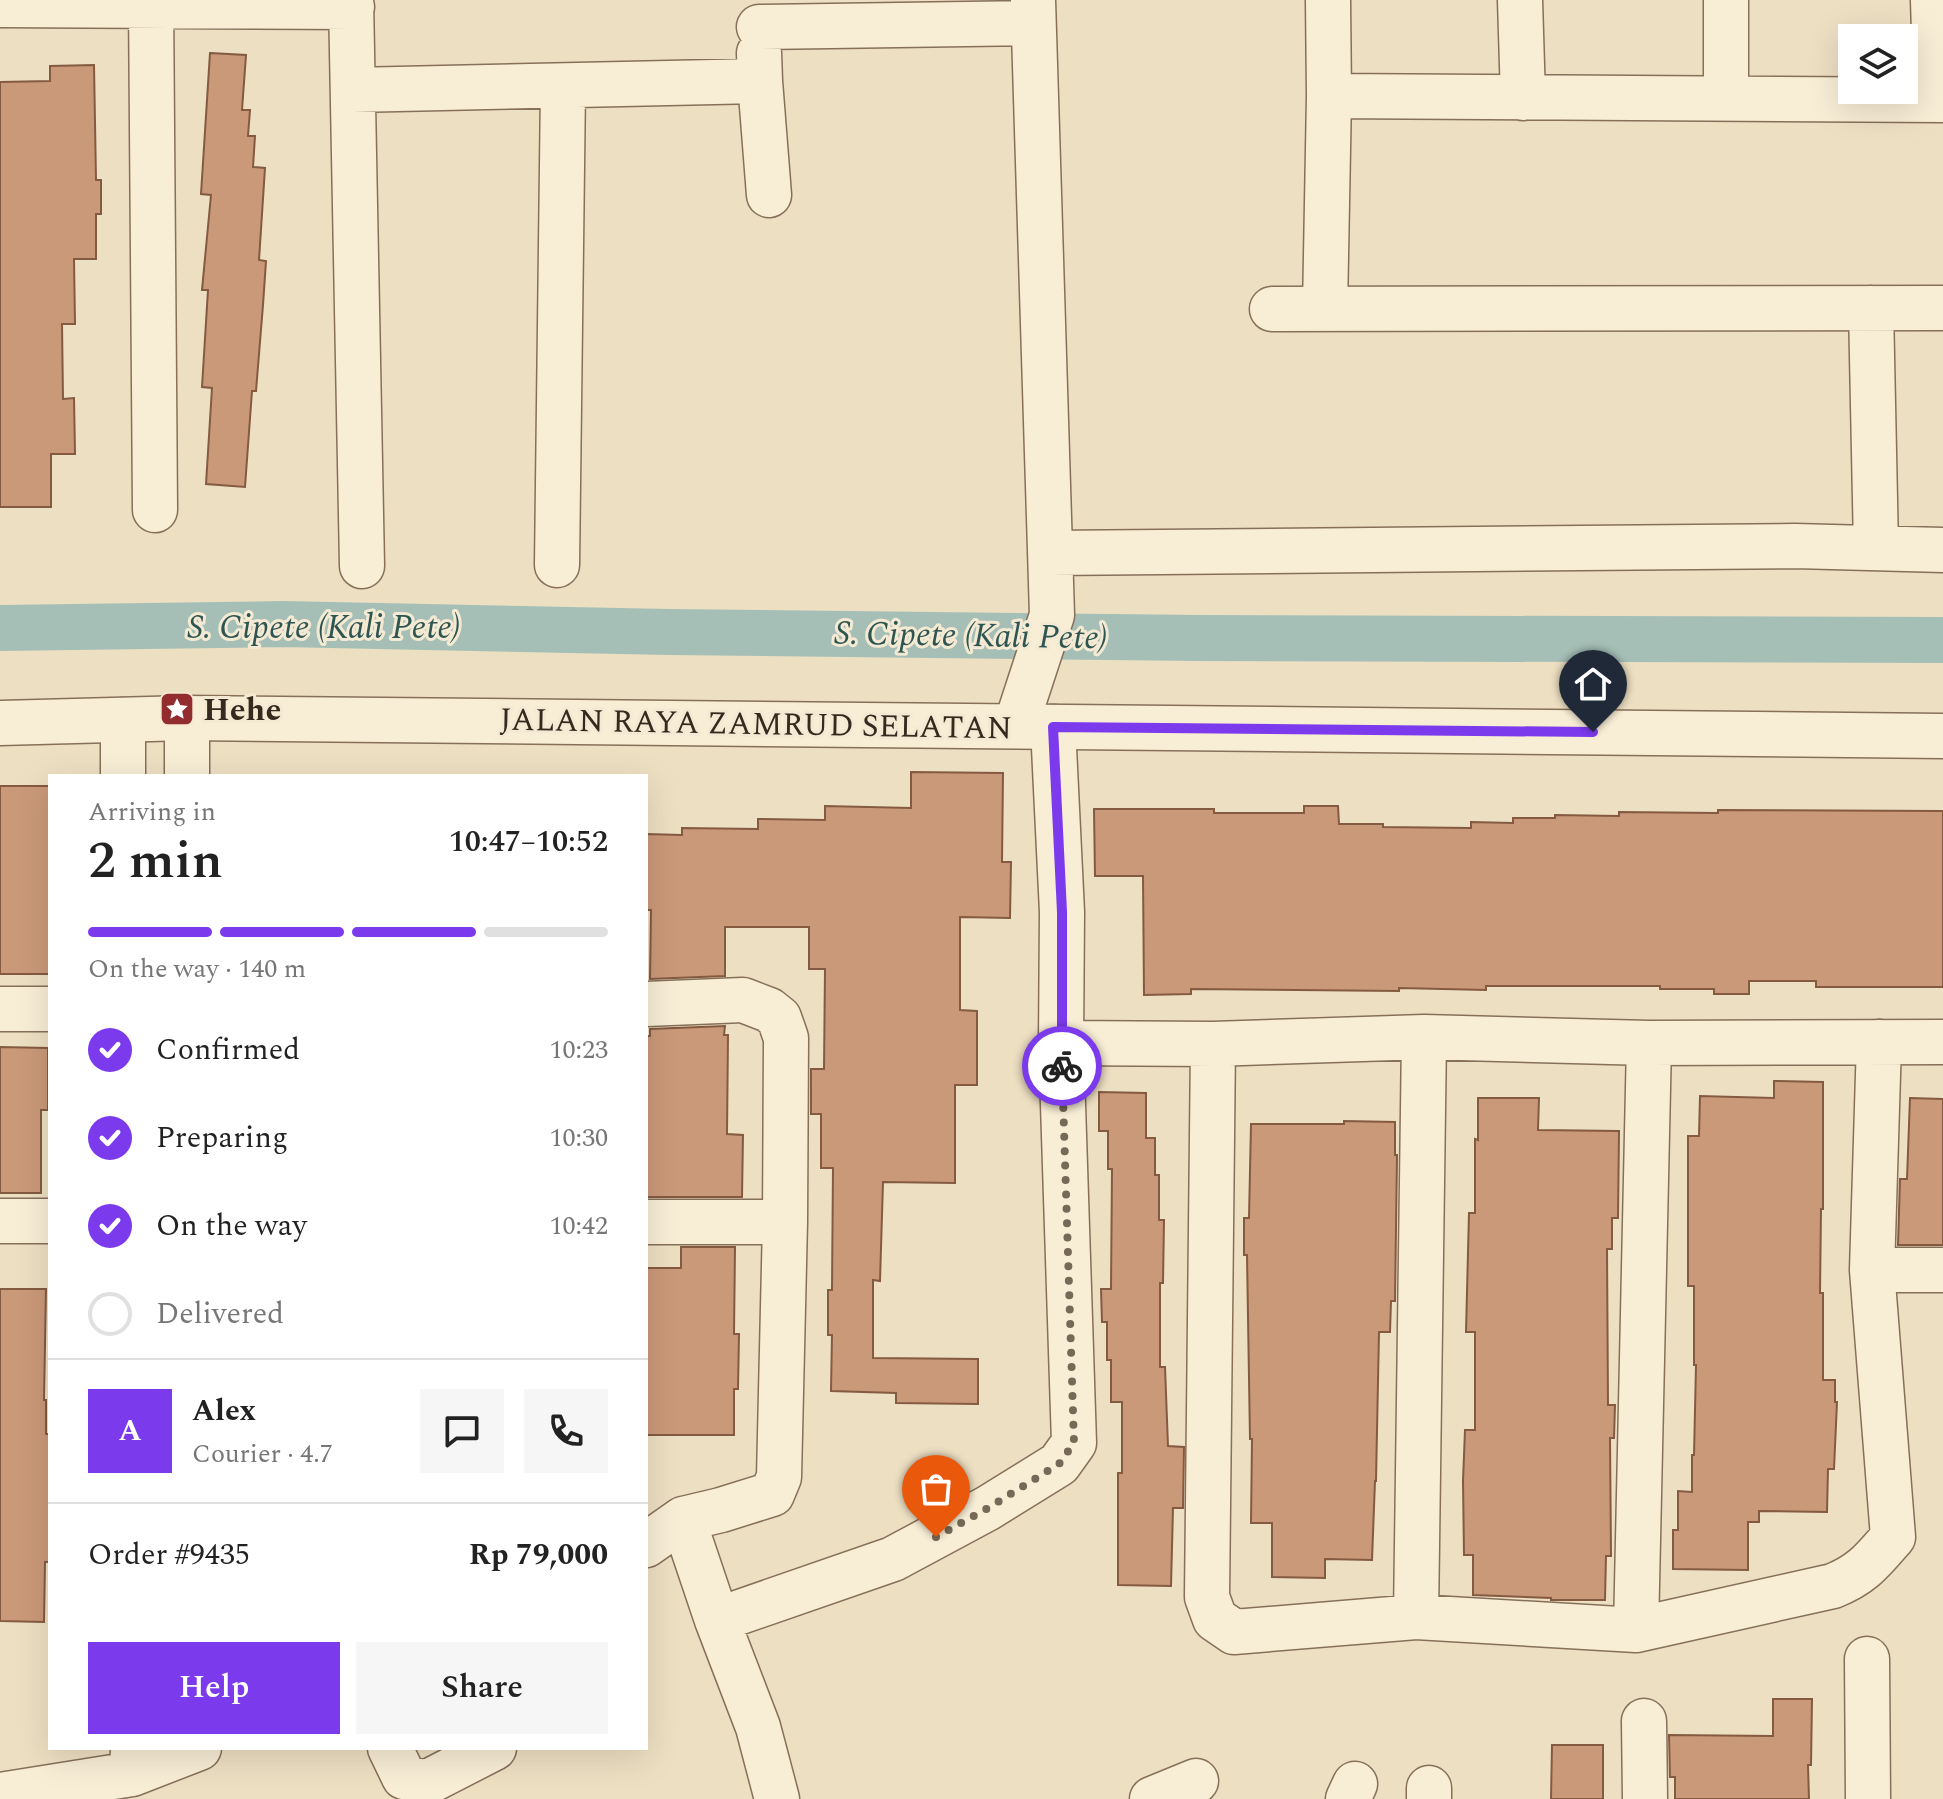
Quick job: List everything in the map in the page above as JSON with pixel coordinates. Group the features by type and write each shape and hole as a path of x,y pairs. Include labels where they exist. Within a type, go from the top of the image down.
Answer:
{"street":[{"path":"1325,309 1328,0"},
{"path":"1520,0 1523,98"},
{"path":"1726,0 1726,99"},
{"path":"1329,96 1939,100 1933,0"},
{"path":"152,2 155,510"},
{"path":"0,5 352,3 362,566"},
{"path":"717,1620 893,1559 988,1508 1059,1464 1074,1443 1061,1043 1062,912 1030,720 1052,615 1033,12 758,14 769,195"},
{"path":"353,90 760,81"},
{"path":"557,565 563,86"},
{"path":"1871,308 1876,548"},
{"path":"1272,309 1943,308"},
{"path":"1050,553 1795,546 1943,550"},
{"path":"187,718 187,774"},
{"name":"JALAN RAYA ZAMRUD SELATAN","path":"0,723 187,718 1030,720 1943,736"},
{"path":"123,720 123,774"},
{"path":"648,1004 743,1000 769,1010 779,1018 786,1038 779,1477 772,1494 683,1519 648,1544"},
{"path":"0,1009 48,1009"},
{"path":"1061,1043 1213,1044 1424,1037 1649,1043 1943,1042"},
{"path":"1416,1617 1424,1037"},
{"path":"1213,1044 1207,1597 1215,1619 1234,1632 1416,1617 1636,1630 1833,1586 1852,1578 1870,1563 1893,1537 1872,1270 1879,1042"},
{"path":"1636,1630 1649,1043"},
{"path":"0,1221 48,1221"},
{"path":"648,1222 785,1222"},
{"path":"1872,1270 1943,1270"},
{"path":"683,1519 758,1727 777,1799"},
{"path":"1867,1659 1868,1799"},
{"path":"1644,1721 1645,1799"},
{"path":"0,1795 189,1750"},
{"path":"391,1750 404,1777 426,1783 490,1750"},
{"path":"1152,1799 1196,1781"}],"building":[{"path":"210,53 246,55 242,110 250,110 248,136 255,136 253,167 265,168 259,260 266,261 245,487 206,484 212,388 202,387 208,290 202,290 211,195 201,194"},
{"path":"94,65 96,180 101,180 101,214 96,214 96,259 74,259 75,324 62,324 63,399 74,398 75,454 51,454 51,507 0,507 0,82 50,81 50,66"},
{"path":"911,772 1003,773 1002,862 1011,862 1010,918 960,917 960,1010 977,1011 977,1085 955,1085 955,1183 883,1182 880,1281 873,1280 873,1358 978,1359 978,1404 896,1403 896,1393 831,1391 832,1335 828,1335 828,1290 832,1290 833,1168 821,1168 821,1114 811,1114 811,1069 824,1069 825,969 809,969 809,927 725,927 725,976 650,979 648,834 682,835 682,828 758,829 758,819 825,820 825,806 911,808"},
{"path":"0,786 48,786 48,974 0,974"},
{"path":"1304,806 1338,806 1339,824 1471,828 1471,822 1513,823 1513,818 1555,818 1555,815 1619,816 1619,812 1943,811 1943,987 1816,987 1816,981 1749,981 1749,994 1714,994 1714,989 1660,989 1660,986 1486,986 1486,990 1399,988 1399,991 1191,989 1191,994 1144,995 1143,876 1095,876 1094,809 1304,813"},
{"path":"725,1026 724,1035 728,1035 727,1134 743,1135 742,1197 648,1197 650,1029"},
{"path":"0,1047 48,1048 48,1110 41,1110 41,1193 0,1193"},
{"path":"1774,1081 1823,1082 1820,1293 1823,1293 1823,1380 1835,1380 1837,1402 1834,1469 1828,1469 1827,1512 1759,1511 1759,1522 1748,1522 1748,1570 1673,1569 1673,1530 1678,1530 1678,1491 1692,1492 1694,1455 1696,1365 1694,1286 1688,1286 1688,1136 1699,1136 1700,1096 1774,1098"},
{"path":"1099,1092 1146,1093 1146,1138 1155,1138 1159,1220 1164,1220 1160,1367 1165,1367 1168,1446 1184,1447 1183,1508 1173,1508 1171,1586 1118,1585 1118,1473 1122,1473 1122,1402 1111,1402 1107,1322 1102,1322 1101,1289 1111,1289 1112,1169 1108,1169 1108,1131 1099,1131"},
{"path":"1478,1098 1539,1098 1538,1130 1619,1131 1618,1218 1612,1218 1612,1249 1607,1249 1608,1405 1615,1405 1614,1438 1610,1438 1611,1556 1606,1556 1605,1600 1473,1595 1473,1555 1464,1555 1463,1481 1465,1430 1475,1430 1475,1332 1466,1332 1469,1213 1475,1213"},
{"path":"1910,1098 1943,1099 1943,1245 1898,1245 1900,1179 1907,1179"},
{"path":"1344,1121 1395,1122 1395,1301 1391,1301 1390,1332 1379,1332 1372,1560 1325,1559 1325,1578 1272,1577 1272,1523 1251,1523 1252,1439 1244,1218 1249,1218 1251,1124 1344,1124"},
{"path":"681,1247 735,1247 734,1334 739,1334 734,1435 648,1435 648,1268 681,1268"},
{"path":"0,1289 46,1289 44,1400 48,1434 48,1562 45,1562 44,1622 0,1621"},
{"path":"1773,1699 1812,1699 1809,1799 1675,1799 1675,1777 1670,1777 1669,1735 1773,1736"},
{"path":"1552,1745 1603,1745 1603,1799 1551,1799"}],"waterway":[{"name":"S. Cipete (Kali Pete)","path":"0,628 283,624 1200,638 1943,640"}],"way so far":[{"path":"936,1537 1059,1464 1074,1443 1062,1066"}],"place":[{"name":"Hehe","path":"177,709"}],"route":[{"path":"1062,1066 1062,912 1053,727 1593,732"}]}
